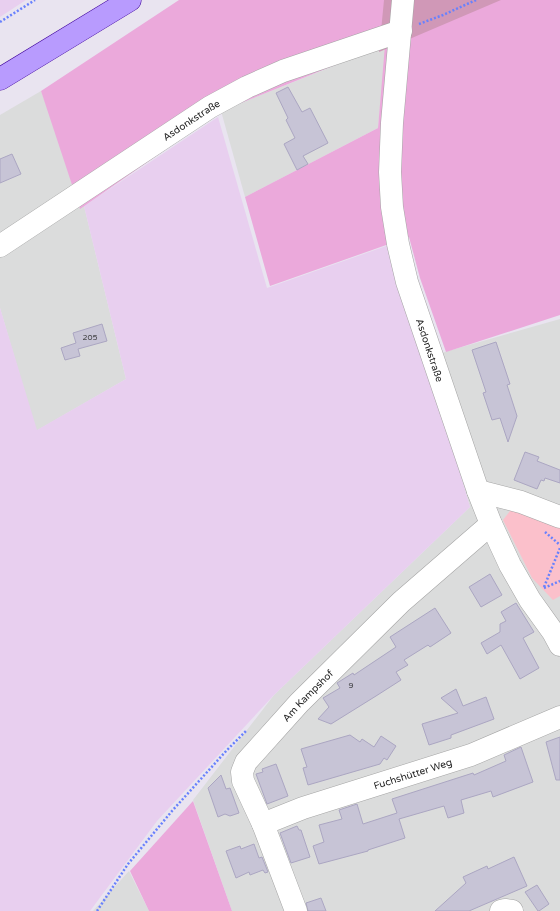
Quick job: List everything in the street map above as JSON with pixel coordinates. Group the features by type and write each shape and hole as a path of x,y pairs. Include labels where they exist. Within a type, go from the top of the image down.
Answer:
{"main road":[{"path":"0,79 130,0"}],"street":[{"name":"Asdonkstraße","path":"404,0 392,123 390,172 392,207 398,244 407,282 478,491 491,524 510,565 530,600 553,632 560,645"},
{"name":"Asdonkstraße","path":"0,246 210,107 241,90 283,71 401,31"},
{"path":"478,491 521,502 560,517"},
{"name":"Am Kampshof","path":"296,911 263,824 243,781 242,772 246,762 299,703 401,602 491,524"},
{"name":"Fuchshütter Weg","path":"263,824 303,808 471,755 560,717"},
{"path":"501,911 512,911"}],"path":[{"path":"0,22 35,0"},
{"path":"401,31 443,15 476,0"},
{"path":"541,529 560,545"},
{"path":"543,589 560,548"}],"shaded area":[{"path":"0,0 26,0 0,17"},
{"path":"179,0 560,0 560,315 446,352 420,278 409,237 270,286 245,197 378,128 385,45 221,111 80,209 41,91"},
{"path":"384,0 501,0 379,52"},
{"path":"386,45 378,128 245,197 221,111"},
{"path":"41,91 84,206 126,379 36,431 0,308 0,115"},
{"path":"218,117 267,288 389,245 427,357 470,507 274,695 157,821 90,911 0,911 0,308 37,430 126,379 84,206"},
{"path":"560,319 560,911 232,911 193,800 274,695 470,507 427,357"},
{"path":"513,507 560,522 560,596 553,600 532,578 503,520"},
{"path":"193,801 232,911 149,911 130,871"},
{"path":"129,871 149,911 93,911"}],"building":[{"path":"288,87 302,112 310,108 328,143 303,156 308,164 297,170 284,144 295,138 286,120 288,118 276,93"},
{"path":"12,154 21,174 0,183 0,159"},
{"path":"102,324 107,341 78,349 80,356 65,360 61,348 76,343 73,333"},
{"path":"496,342 510,384 507,385 517,416 508,442 500,418 492,420 483,393 486,392 472,350"},
{"path":"525,452 539,457 537,461 560,470 560,483 545,478 544,481 541,480 537,489 514,480"},
{"path":"490,574 502,595 481,607 469,587"},
{"path":"516,603 534,632 523,638 539,668 520,679 501,645 487,654 481,643 500,632 500,624 506,621 501,612"},
{"path":"435,608 451,633 430,647 428,645 404,660 408,665 396,672 401,680 331,724 318,719 329,707 323,698 340,688 337,683 353,673 354,675 396,647 390,637"},
{"path":"456,689 463,706 486,697 494,719 451,735 451,738 429,745 422,724 458,713 441,698"},
{"path":"350,735 360,742 362,739 374,747 381,736 396,746 387,760 384,758 380,764 308,785 303,768 307,767 301,749"},
{"path":"560,737 560,780 556,780 546,742"},
{"path":"521,747 533,782 493,797 491,791 461,800 464,813 448,818 444,806 399,819 405,838 368,851 319,864 313,846 324,842 319,825 342,819 339,810 357,804 363,824 397,813 392,799 473,773 474,775 506,761 504,755"},
{"path":"276,764 288,796 267,804 256,774 263,772 262,769"},
{"path":"221,775 226,789 230,788 239,813 230,816 225,814 218,817 208,788"},
{"path":"297,826 299,830 301,830 310,857 291,863 280,833"},
{"path":"254,844 259,858 262,857 268,872 265,873 263,870 250,875 249,872 236,878 226,851 240,846 241,849"},
{"path":"514,857 527,886 469,911 435,911 466,883 463,877 487,866 488,869"},
{"path":"537,885 549,904 539,911 525,892"},
{"path":"321,898 326,911 308,911 306,903"}]}
